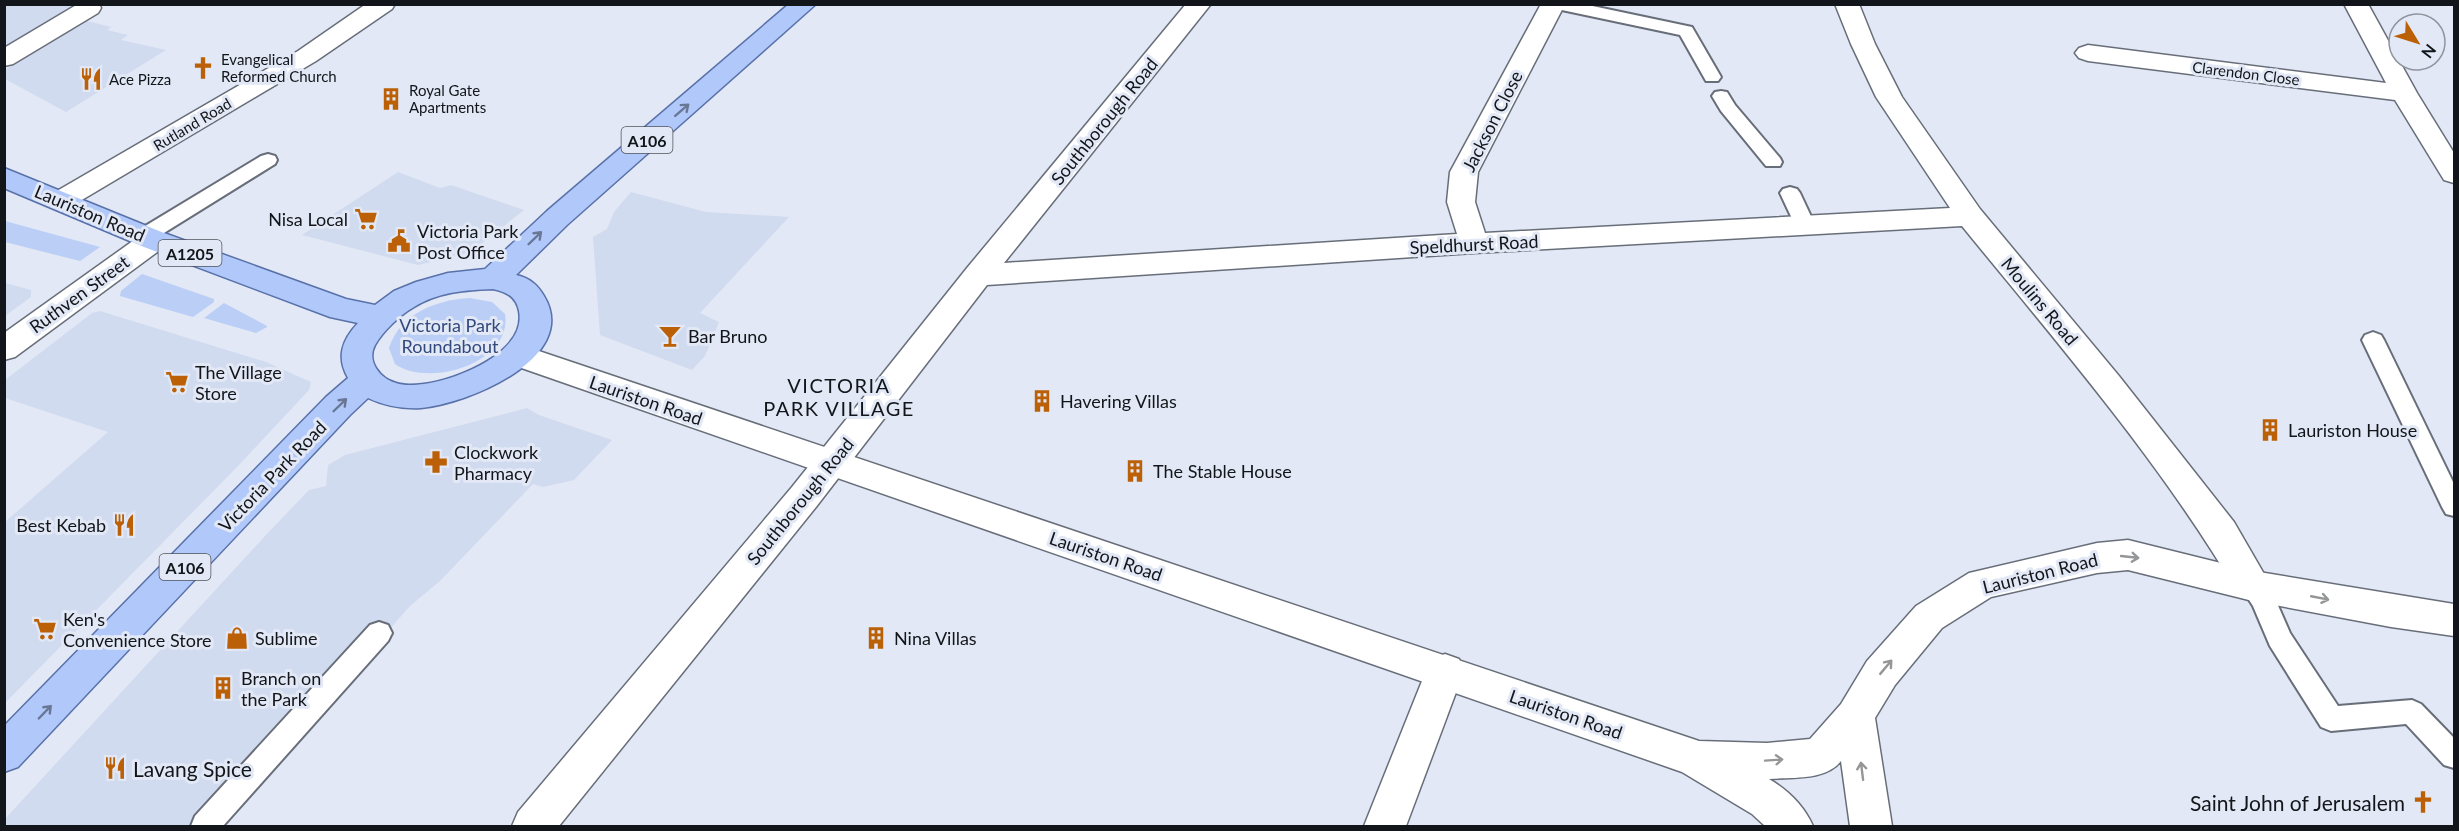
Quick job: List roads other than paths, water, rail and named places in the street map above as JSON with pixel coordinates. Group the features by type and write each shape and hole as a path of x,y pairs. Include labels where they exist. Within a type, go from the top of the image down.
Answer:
{"main road":[{"name":"A106","path":"493,279 557,218 804,4"},
{"name":"Lauriston Road","path":"4,177 149,238 342,309 380,317"},
{"path":"493,279 515,285 528,294 536,310 535,328 518,355 503,367 463,388 430,396 398,396 380,390 366,381 357,366 359,344 380,317 404,299 434,286 465,280 493,279"},
{"name":"Victoria Park Road","path":"4,754 338,406 366,381"}],"street":[{"name":"Rutland Road","path":"60,201 307,56 383,4"},
{"name":"Southborough Road","path":"533,826 831,463 978,275 1199,4"},
{"name":"Jackson Close","path":"1474,243 1461,202 1464,172 1555,4"},
{"name":"Moulins Road","path":"1847,4 1863,44 1889,97 1970,216 2108,384 2221,532 2253,586"},
{"path":"2356,4 2404,93 2454,174"},
{"path":"4,58 89,8"},
{"name":"Clarendon Close","path":"2088,53 2404,93"},
{"name":"Speldhurst Road","path":"978,275 1474,243 1970,216"},
{"name":"Ruthven Street","path":"4,349 149,238"},
{"name":"Lauriston Road","path":"518,355 1695,758 1767,800 1792,826"},
{"name":"Lauriston Road","path":"1695,758 1767,761 1820,757 1854,716 1881,673 1929,617 1982,584 2097,558 2128,555 2253,586 2454,620"},
{"path":"1385,826 1445,671"},
{"path":"1854,716 1871,826"}],"lane":[{"path":"1555,4 1686,31 1712,77"},
{"path":"1721,96 1727,107 1773,162"},
{"path":"149,238 268,160"},
{"path":"1790,193 1805,225"},
{"path":"2373,340 2454,507"},
{"path":"2253,586 2264,601 2279,638 2331,719 2412,712 2454,756"},
{"path":"205,826 379,633"}],"place":[{"name":"Evangelical Reformed Church","path":"203,68"},
{"name":"Ace Pizza","path":"91,79"},
{"name":"Royal Gate Apartments","path":"391,99"},
{"name":"Nisa Local","path":"366,219"},
{"name":"Victoria Park Post Office","path":"399,241"},
{"name":"Bar Bruno","path":"670,336"},
{"name":"The Village Store","path":"177,382"},
{"name":"Havering Villas","path":"1042,401"},
{"name":"Lauriston House","path":"2270,430"},
{"name":"Clockwork Pharmacy","path":"436,462"},
{"name":"The Stable House","path":"1135,471"},
{"name":"Best Kebab","path":"124,525"},
{"name":"Ken's Convenience Store","path":"45,629"},
{"name":"Sublime","path":"237,638"},
{"name":"Nina Villas","path":"876,638"},
{"name":"Branch on the Park","path":"223,688"},
{"name":"Lavang Spice","path":"115,768"},
{"name":"Saint John of Jerusalem","path":"2423,802"}],"district":[{"name":"VICTORIA PARK VILLAGE","path":"839,396"}],"park label":[{"name":"Victoria Park Roundabout","path":"450,335"}]}
